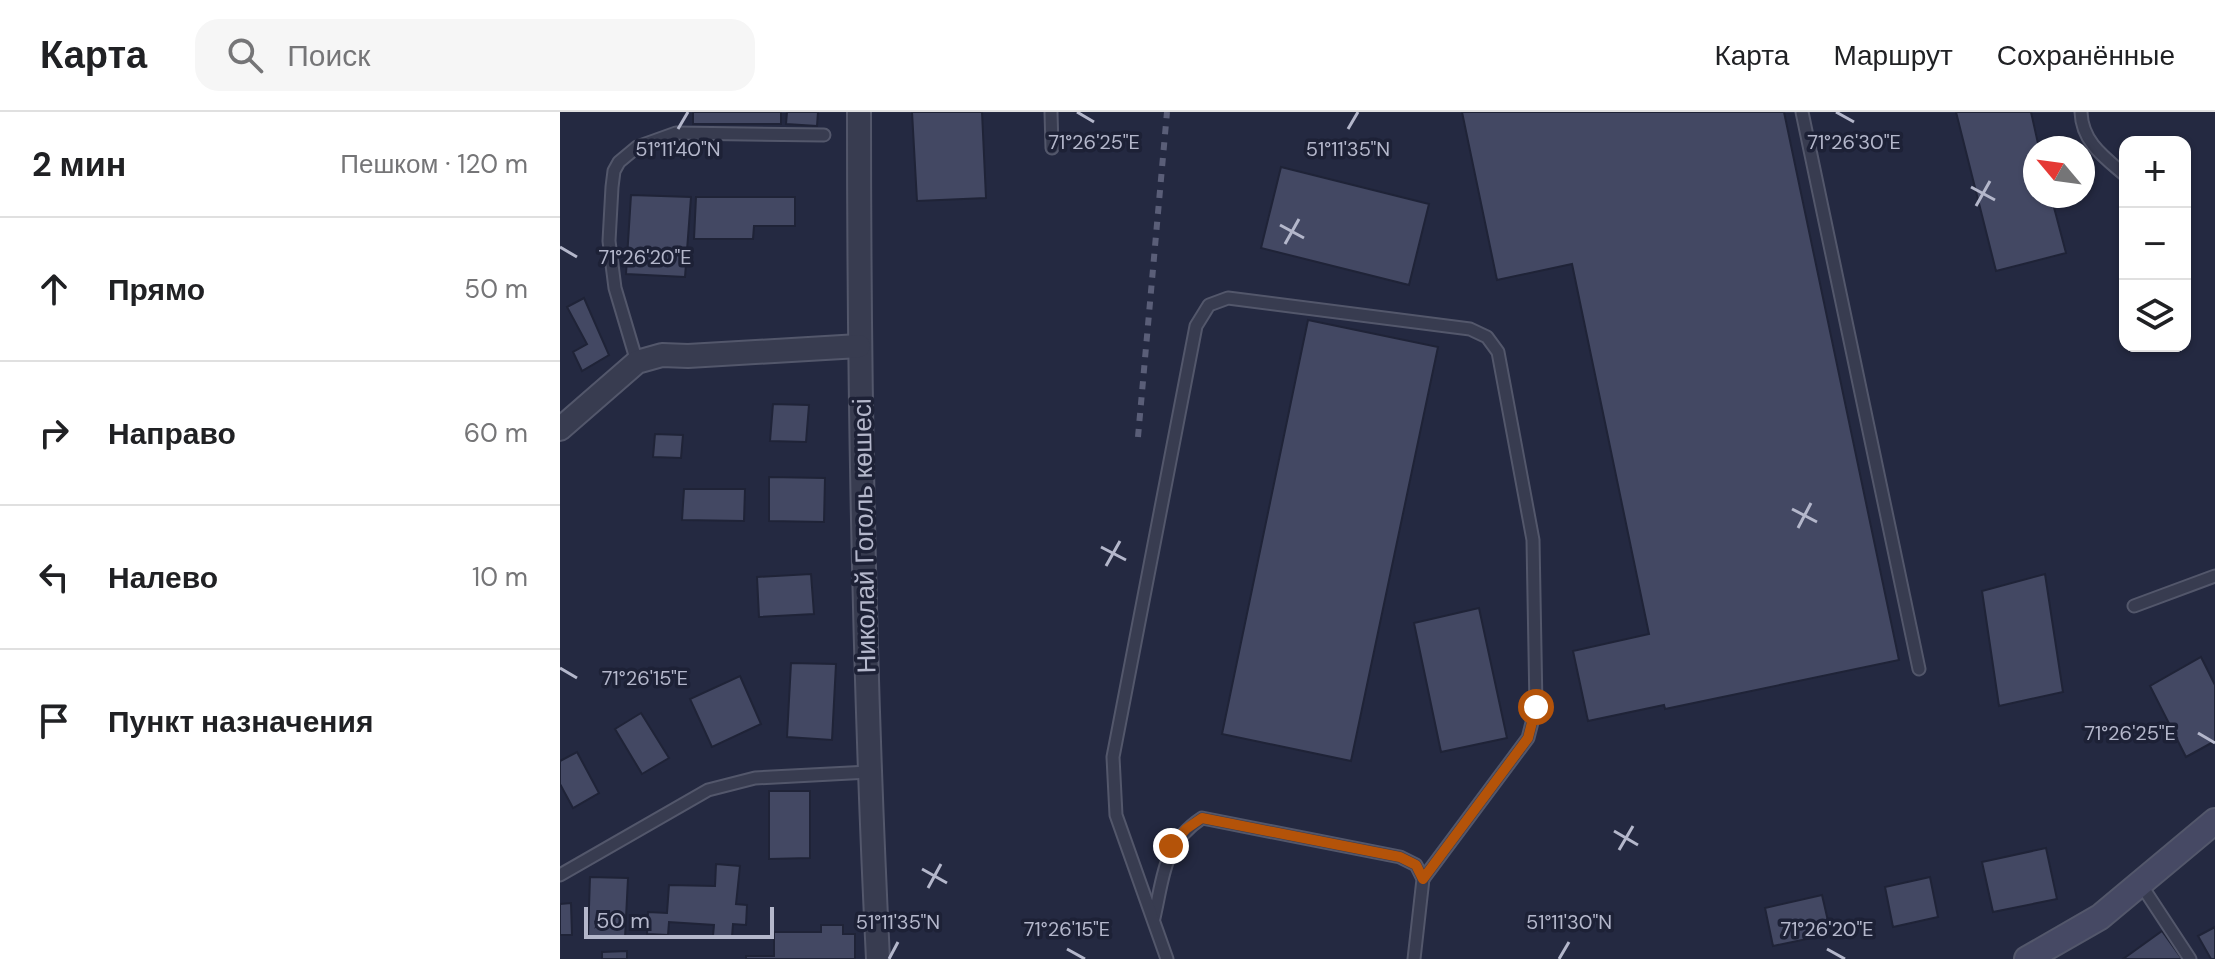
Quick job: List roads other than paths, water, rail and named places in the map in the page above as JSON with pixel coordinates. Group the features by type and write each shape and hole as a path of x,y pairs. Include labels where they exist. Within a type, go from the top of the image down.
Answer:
{"main road":[{"path":"2027,959 2100,917 2215,821"}],"street":[{"name":"Николай Гоголь көшесі","path":"859,112 859,346 869,772 878,959"},
{"path":"560,429 637,362 662,355 859,346"}],"lane":[{"path":"1051,112 1052,148"},
{"path":"1802,112 1919,669"},
{"path":"2081,112 2081,122 2092,146 2119,170"},
{"path":"637,362 615,288 609,241 614,171 619,162 637,147 676,133 824,135"},
{"path":"1167,959 1116,815 1113,757 1196,326 1209,305 1228,298 1470,329 1487,337 1498,352 1533,540 1536,707 1528,738 1423,879 1414,959"},
{"path":"2134,606 2215,576"},
{"path":"560,875 708,790 755,778 869,772"},
{"path":"1154,918 1171,846 1186,829 1202,818 1400,857 1416,865 1423,879"},
{"path":"2140,883 2190,959"}],"railway":[{"path":"1138,437 1167,112"}]}
